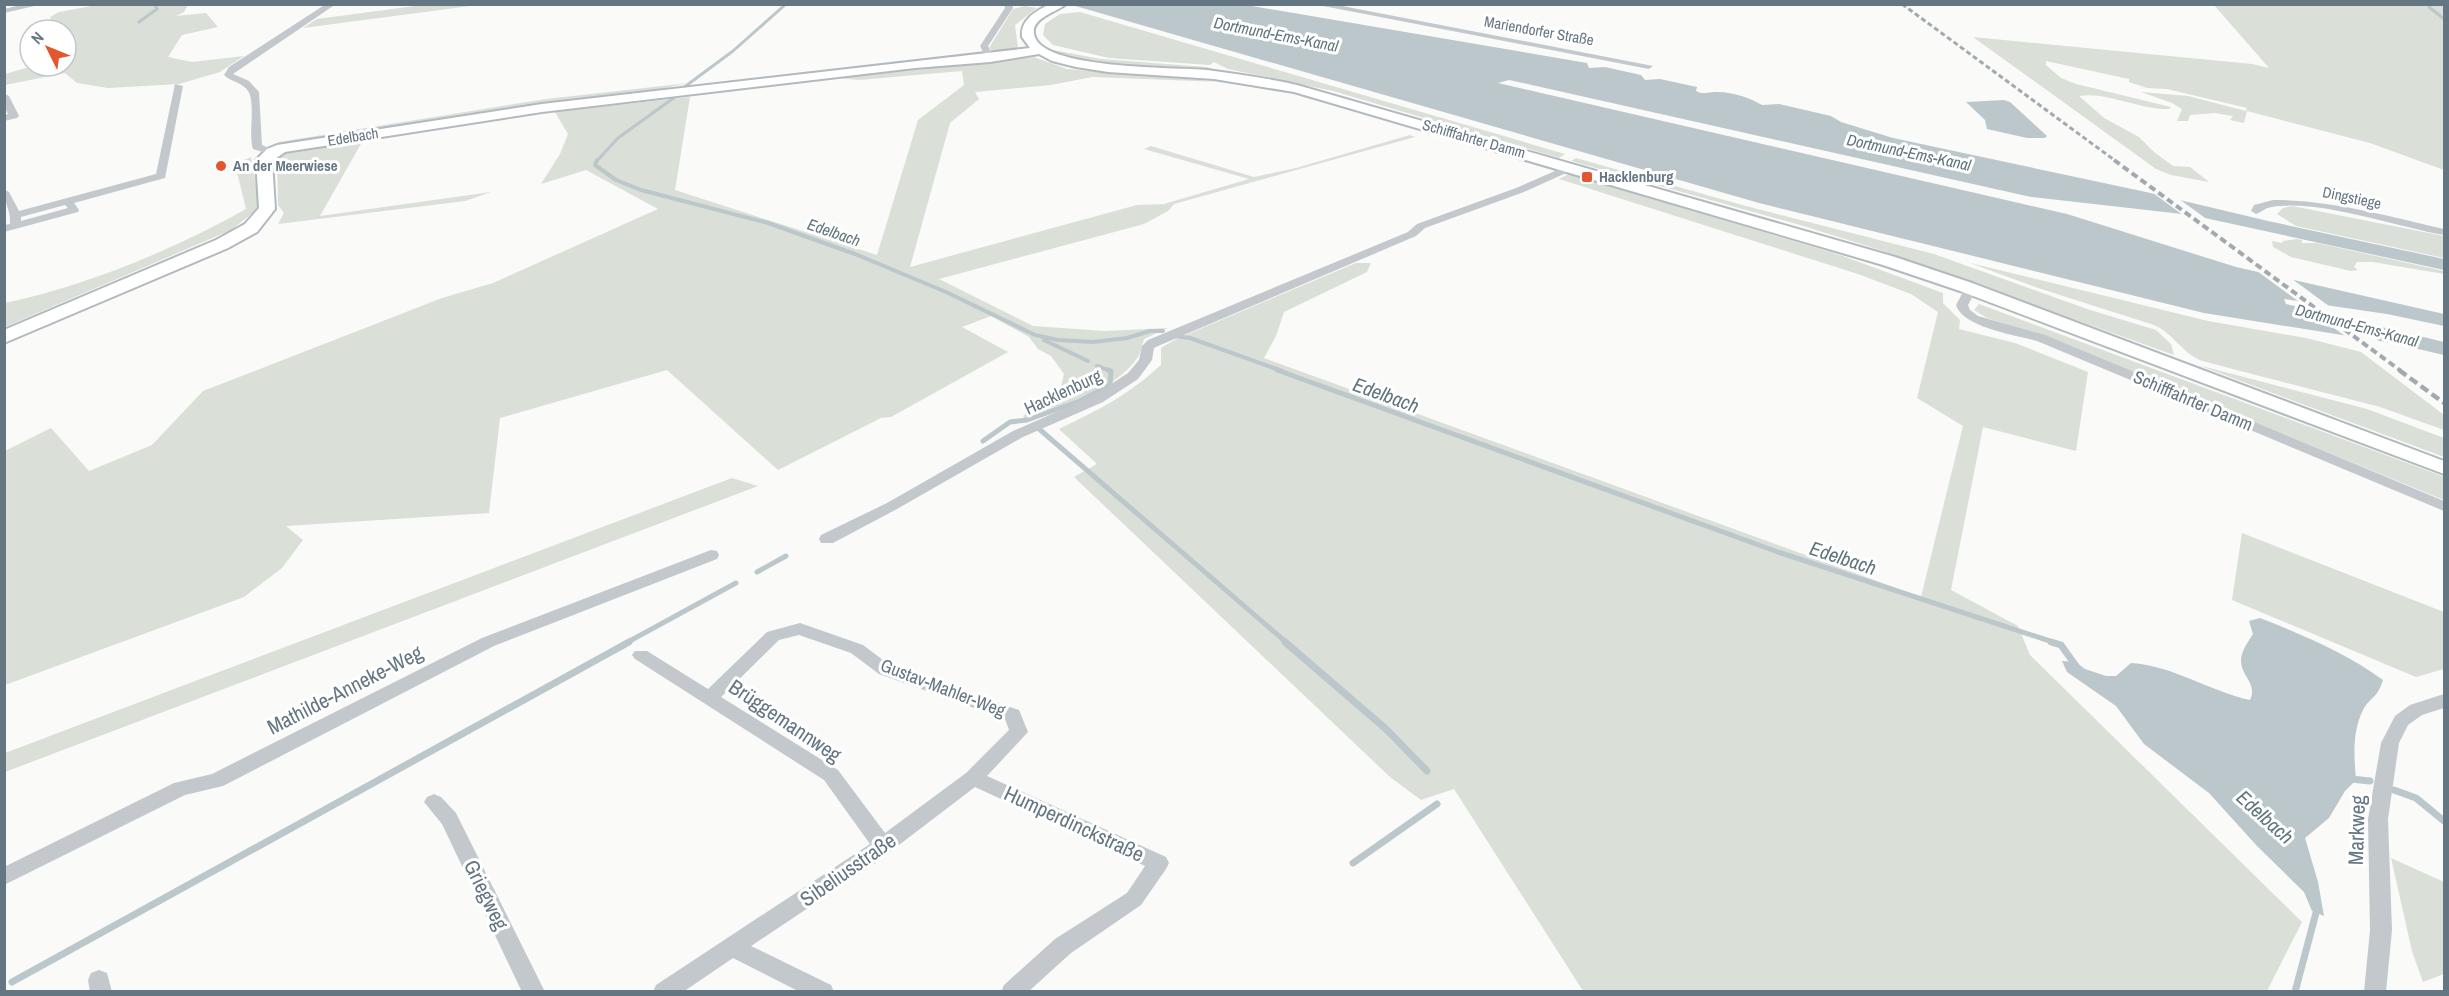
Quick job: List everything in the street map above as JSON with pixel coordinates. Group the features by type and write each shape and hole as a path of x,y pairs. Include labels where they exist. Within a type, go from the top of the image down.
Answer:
{"main road":[{"path":"1041,50 1029,39 1028,28 1038,16 1058,5"},
{"name":"Edelbach","path":"272,152 296,146 542,108 915,64 990,58 1041,50"},
{"name":"Schifffahrter Damm","path":"1041,50 1067,61 1087,66 1227,77 1297,89 1836,244 1966,287 2445,468"},
{"path":"4,337 222,244 250,228 267,209 264,160 272,152"}],"street":[{"path":"4,11 39,4"},
{"path":"272,152 257,147 254,92 246,83 228,75 232,69 332,4"},
{"path":"990,58 984,46 1009,8 1008,4"},
{"name":"Mariendorfer Straße","path":"1317,4 1649,66"},
{"path":"4,192 12,223 74,210 68,201 161,176 178,86"},
{"path":"4,96 14,116 4,118"},
{"name":"Hacklenburg","path":"827,539 892,506 1018,434 1116,388 1133,376 1146,360 1148,346 1153,343 1412,234 1421,226 1520,190 1571,167"},
{"name":"Dingstiege","path":"2256,211 2263,204 2300,203 2445,232"},
{"name":"Schifffahrter Damm","path":"1966,287 1968,294 1962,305 1964,312 1974,319 2041,338 2445,506"},
{"name":"Mathilde-Anneke-Weg","path":"4,877 181,788 216,781 488,642 711,555"},
{"name":"Gustav-Mahler-Weg","path":"709,698 773,636 800,629 857,649 885,670 1013,715 1019,732"},
{"name":"Brüggemannweg","path":"641,655 831,775 883,846"},
{"name":"Markweg","path":"2374,992 2381,930 2378,819 2390,743 2402,721 2416,710 2445,701"},
{"name":"Sibeliusstraße","path":"664,992 883,846 973,778 1019,732"},
{"name":"Humperdinckstraße","path":"973,778 1159,863 1134,898 1063,946 1012,992"},
{"name":"Griegweg","path":"434,802 449,819 534,992"},
{"path":"733,948 824,992"}],"shaded area":[{"path":"430,4 478,5 303,28 317,19"},
{"path":"97,5 188,5 184,12 176,16 206,13 218,27 182,35 168,57 192,62 244,56 220,72 179,84 108,88 77,83 71,78 78,78 78,18 50,18 59,12"},
{"path":"2214,5 2444,5 2444,170 2370,143 2247,111 2244,123 2230,120 2233,116 2215,113 2190,115 2188,121 2177,121 2182,109 2141,92 2188,96 2246,111 2247,108 2167,89 2147,88 2129,82 2129,79 2046,61 2046,65 2061,78 2076,84 2171,107 2158,109 2101,96 2079,96 2104,118 2139,137 2173,166 2190,167 2209,182 2171,175 2156,169 1973,37 2252,64 2269,68"},
{"path":"1025,6 1037,8 1015,25 1018,47 1010,51 994,52 989,48 1013,9"},
{"path":"1080,12 1565,154 1559,158 1333,91 1228,69 1214,62 1210,65 1109,58 1053,45 1043,35 1045,24 1060,14"},
{"path":"1053,50 1101,59 1206,67 1225,72 1112,67 1070,58"},
{"path":"1034,57 1067,69 1223,82 1092,77 1051,85 975,92 979,99 950,123 910,267 1137,205 1164,204 1249,179 1144,149 1151,146 1254,177 1296,168 1410,135 1415,137 1174,204 1168,211 1144,224 939,279 1033,326 1105,331 1168,328 1144,339 1138,357 1117,379 1087,396 1027,422 1023,416 1061,386 1064,374 1051,356 1038,349 1029,337 991,316 962,327 1008,352 891,417 881,418 778,470 667,370 500,418 489,513 286,526 303,540 282,568 244,597 5,685 5,451 51,428 89,471 152,445 203,391 442,298 493,283 658,209 586,170 541,184 560,154 568,134 555,112 690,97 675,190 877,255 918,120 964,85 962,71 859,80 838,78"},
{"path":"18,70 18,78 40,78 5,85 5,74"},
{"path":"689,83 650,91 539,105 279,145 279,142 546,99"},
{"path":"362,142 320,216 491,192 465,201 278,224 284,213 278,205 277,156 298,150"},
{"path":"251,157 260,207 231,230 5,327 5,303 98,277 189,239 246,209 235,164"},
{"path":"1576,158 1742,205 1934,254 2090,310 2156,330 2171,344 2174,355 1880,250 1800,225 1571,161"},
{"path":"1569,174 1840,255 1943,293 1943,303 1960,320 1959,329 2015,343 2088,372 2076,451 1983,427 1951,590 2018,626 2030,655 2302,922 2267,991 1583,991 1454,789 1421,800 1390,777 1074,477 1097,464 1059,429 1113,401 1149,376 1161,365 1161,348 1176,339 1356,263 1371,263 1367,272 1284,312 1276,336 1264,358 1921,597 1963,426 1917,398 1938,312 1911,294 1858,274 1559,179"},
{"path":"2292,206 2444,236 2444,258 2296,226 2277,214 2283,208"},
{"path":"2302,240 2302,243 2317,243 2444,271 2444,274 2373,262 2357,262 2354,267 2358,270 2351,271 2291,257 2273,247 2272,241 2282,243"},
{"path":"1970,263 2208,321 2306,338 2361,352 2444,415 2444,430 2380,407 2202,361 2154,325 2038,288"},
{"path":"1979,304 2442,476 2444,477 2444,500 2043,336 1987,318 1974,310"},
{"path":"2198,365 2367,409 2444,438 2444,457"},
{"path":"732,478 758,486 5,772 5,753"},
{"path":"2242,533 2444,612 2444,669 2416,677 2232,600"},
{"path":"2391,858 2444,882 2444,974 2423,982 2412,951"}],"water":[{"name":"Dortmund-Ems-Kanal","path":"1072,5 1246,5 1587,63 1589,68 1605,67 1641,75 1645,80 1660,79 1697,87 1696,91 1701,93 1727,93 1762,105 1779,104 1831,116 1841,122 1893,138 2444,259 2444,270 2191,215 2031,197 1509,80 1498,83 2067,214 2236,267 2444,314 2444,326 2387,314 2284,299 2286,304 2444,342 2444,355 2392,343 2204,313 1759,203"},
{"path":"2004,100 2010,102 2047,136 2027,138 1987,129 1985,120 1966,102"},
{"path":"2260,618 2339,653 2383,680 2359,718 2354,754 2356,780 2345,791 2329,818 2305,838 2318,882 2324,916 2312,911 2304,892 2257,846 2209,793 2144,744 2116,706 2067,672 2062,661 2076,662 2085,669 2106,676 2116,676 2131,663 2147,665 2250,700 2252,689 2242,666 2241,657 2253,634 2249,621"}],"pier":[{"path":"2149,190 2175,196 2212,223 2187,218"},
{"path":"2253,268 2288,276 2333,309 2302,304"},
{"path":"2303,305 2341,314 2383,344 2349,339"}],"waterway":[{"path":"139,22 157,9 155,4"},
{"name":"Edelbach","path":"683,88 733,51 786,4"},
{"path":"2429,7 2444,19"},
{"name":"Edelbach","path":"596,162 618,138 675,97"},
{"name":"Edelbach","path":"596,162 595,165 616,180 641,190 768,223 855,254 946,292 1035,335 1058,340 1093,342 1127,338 1150,331 1163,331"},
{"name":"Edelbach","path":"1175,336 1190,338 1282,371"},
{"path":"1044,340 1088,361"},
{"path":"1097,366 1111,371"},
{"name":"Edelbach","path":"1277,370 1778,552 2056,643"},
{"path":"983,441 1010,422 1027,420 1080,401 1110,385 1111,371"},
{"path":"1038,428 1287,643"},
{"path":"757,572 786,556"},
{"path":"626,643 736,583"},
{"path":"12,982 629,642"},
{"path":"1285,642 1386,729 1427,771"},
{"name":"Edelbach","path":"2051,642 2061,645 2076,666"},
{"name":"Edelbach","path":"2351,779 2370,781"},
{"name":"Edelbach","path":"2394,790 2416,798 2444,821"},
{"path":"1353,863 1437,804"},
{"path":"2295,992 2317,909"}],"railway":[{"path":"1902,4 2117,162"},
{"path":"2114,160 2401,371"},
{"path":"2399,370 2444,403"}],"place":[{"name":"An der Meerwiese","path":"221,166"},
{"name":"Hacklenburg","path":"1587,177"}]}
